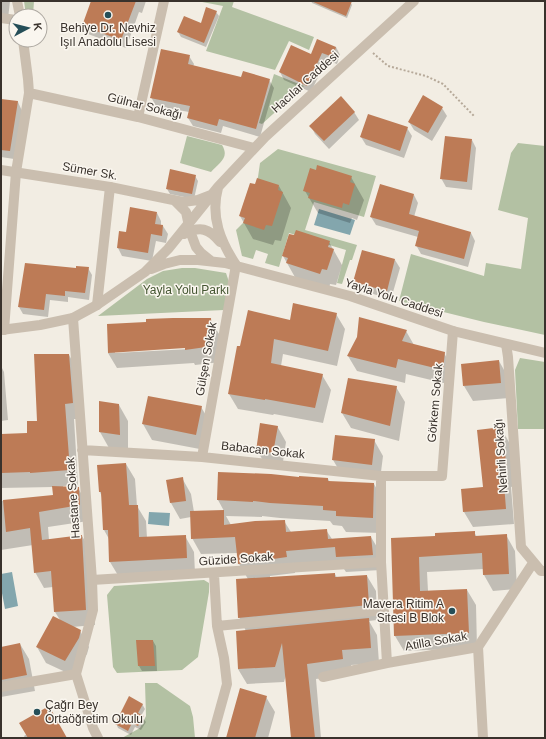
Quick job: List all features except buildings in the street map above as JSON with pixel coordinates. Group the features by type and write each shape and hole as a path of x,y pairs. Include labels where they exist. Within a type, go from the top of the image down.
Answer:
{"street":[{"path":"138,116 164,1"},
{"name":"Hacılar Caddesi","path":"145,272 160,258 177,238 190,227 215,191 254,148 414,1"},
{"path":"24,48 29,93 16,172 3,330 40,325 73,318 97,305 145,272"},
{"name":"Gülnar Sokağı","path":"29,93 138,116 254,148"},
{"name":"Sümer Sk.","path":"1,170 110,187 190,202 198,200 215,191"},
{"path":"97,305 110,187"},
{"path":"215,191 216,220 224,246"},
{"path":"174,200 186,212 196,247 211,261"},
{"path":"190,227 207,230 212,233 224,246 236,265"},
{"name":"Yayla Yolu Caddesi","path":"145,272 164,264 180,260 211,261 236,265 350,296 454,331 545,353"},
{"name":"Gülşen Sokak","path":"202,457 236,265"},
{"name":"Hastane Sokak","path":"73,318 93,610 76,674"},
{"name":"Görkem Sokak","path":"442,476 454,331"},
{"name":"Nehirli Sokağı","path":"506,344 520,547 541,571 545,571"},
{"name":"Babacan Sokak","path":"82,450 202,457 381,476 442,476"},
{"path":"381,476 381,562 387,663"},
{"name":"Güzide Sokak","path":"92,580 214,574 381,562"},
{"name":"Atilla Sokak","path":"323,677 387,663 478,647 533,562"},
{"path":"212,738 227,684 224,658 217,626 214,574"},
{"path":"217,626 384,610"},
{"path":"478,647 483,738"},
{"path":"1,687 76,674 93,728 98,738"}],"path":[{"path":"364,46 388,66 426,76 443,84 475,117"}],"green space":[{"path":"24,1 34,1 34,8 25,8"},
{"path":"197,1 234,1 232,7 314,37 309,50 289,41 275,70 206,51 223,6"},
{"path":"274,74 304,86 262,124 259,123"},
{"path":"187,136 222,145 225,153 224,157 211,172 180,163"},
{"path":"518,143 545,146 545,335 399,301 411,254 484,276 486,263 521,269 528,218 498,210 511,153"},
{"path":"278,149 376,176 364,217 314,202 305,230 357,245 342,284 337,283 346,250 289,233 279,267 265,263 268,254 256,250 253,259 242,256 236,230 244,222 258,177 260,163"},
{"name":"Yayla Yolu Parkı","path":"182,268 195,268 226,273 229,282 224,310 98,316 147,279 163,271"},
{"path":"520,358 545,362 545,429 518,429 515,370"},
{"path":"204,580 209,583 209,592 198,657 182,670 117,673 113,667 107,595 114,586"},
{"path":"145,683 157,683 190,706 193,717 195,738 122,738 140,728 146,716"}],"water":[{"path":"319,209 355,220 350,235 314,225"},
{"path":"149,512 170,513 169,526 148,524"},
{"path":"12,572 18,606 5,609 1,588 1,574"}],"place":[{"name":"Behiye Dr. Nevhiz Işıl Anadolu Lisesi","path":"108,15"},
{"name":"Mavera Ritim A Sitesi B Blok","path":"452,611"},
{"name":"Çağrı Bey Ortaöğretim Okulu","path":"37,712"}]}
